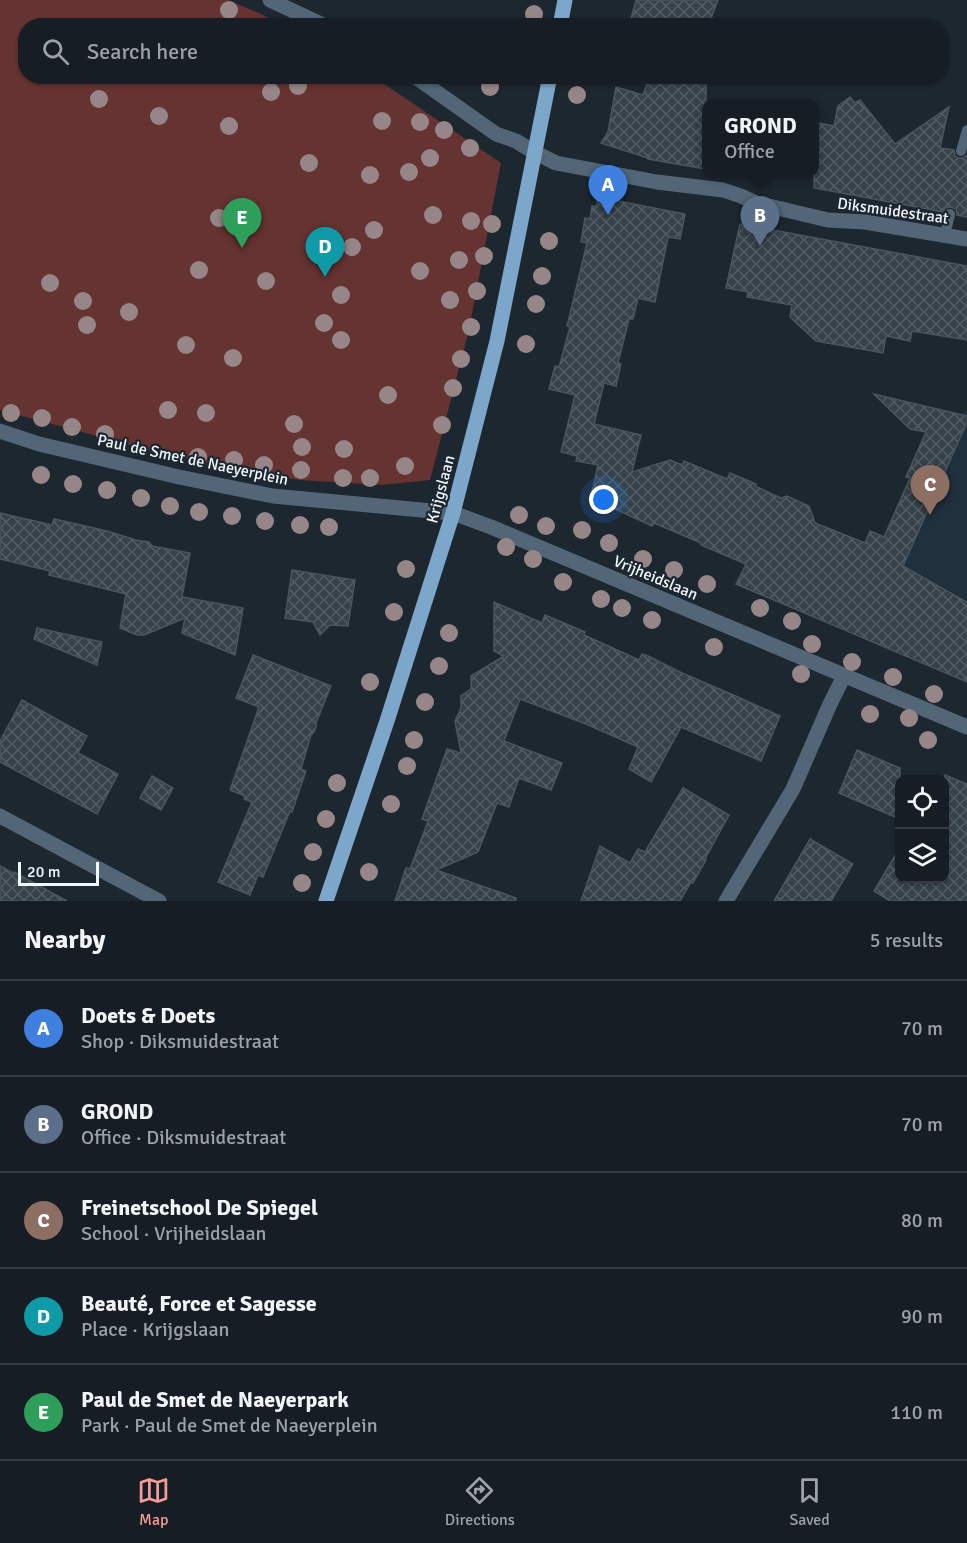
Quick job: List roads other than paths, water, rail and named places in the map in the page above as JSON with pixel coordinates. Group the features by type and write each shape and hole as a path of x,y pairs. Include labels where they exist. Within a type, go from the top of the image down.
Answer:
{"main road":[{"path":"562,18 565,0"},
{"name":"Krijgslaan","path":"326,901 387,721 453,513 497,341 548,84"}],"street":[{"path":"270,0 308,18"},
{"path":"425,84 496,134 516,141 534,152"},
{"name":"Diksmuidestraat","path":"534,152 556,163 657,182 723,190 756,203 828,220 865,222 967,239"},
{"name":"Paul de Smet de Naeyerplein","path":"0,431 39,444 179,477 273,496 453,513"},
{"name":"Vrijheidslaan","path":"453,513 967,727"},
{"path":"726,901 793,789 844,676"},
{"path":"0,816 159,901"}],"lane":[{"path":"961,152 967,130"},
{"path":"945,235 950,214"}],"place":[{"name":"Doets & Doets","path":"608,215"},
{"name":"GROND","path":"760,246"},
{"name":"Paul de Smet de Naeyerpark","path":"242,248"},
{"name":"Beauté, Force et Sagesse","path":"325,277"},
{"name":"Freinetschool De Spiegel","path":"930,515"}]}
